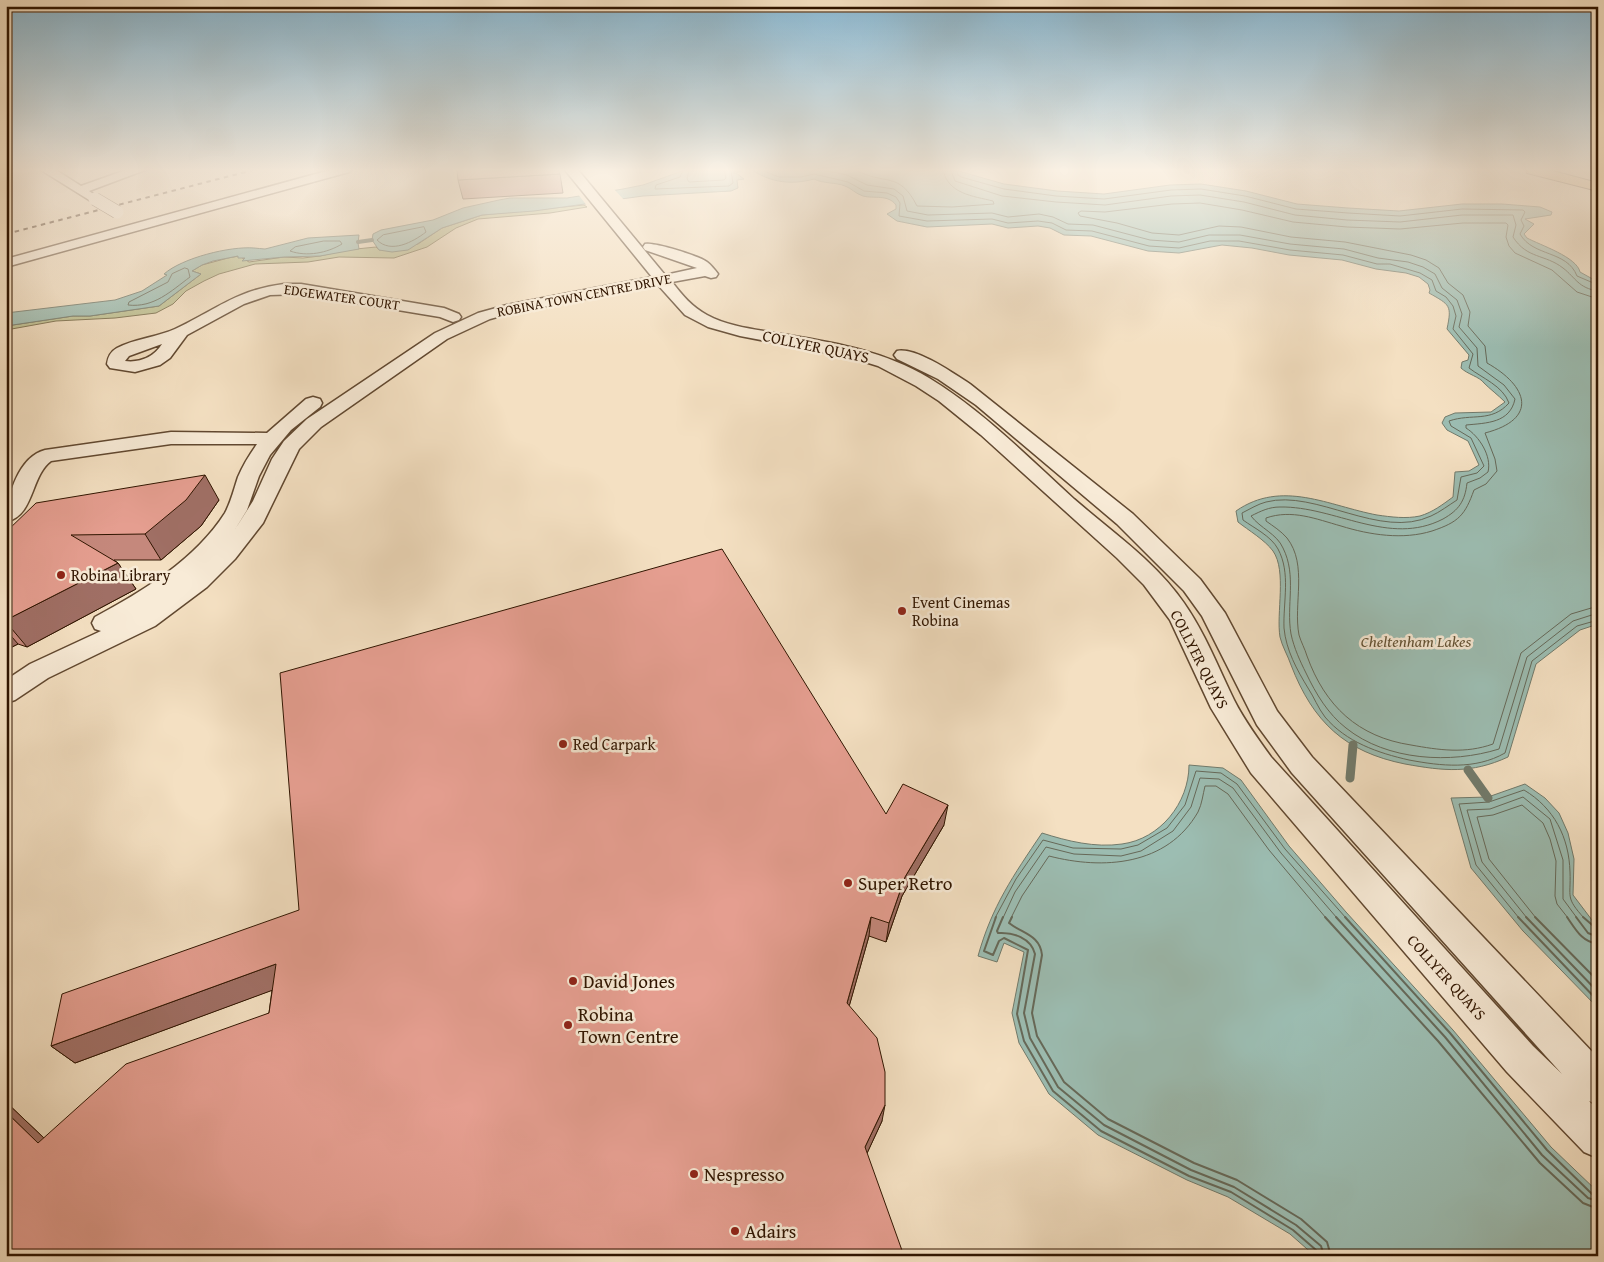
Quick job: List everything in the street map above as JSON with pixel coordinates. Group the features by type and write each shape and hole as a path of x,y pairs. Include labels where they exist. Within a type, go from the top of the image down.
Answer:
{"street":[{"path":"6,255 102,229"},
{"path":"6,263 130,229"},
{"name":"ROBINA TOWN CENTRE DRIVE","path":"625,229 655,267"},
{"path":"580,286 618,280 688,296 712,276 704,267 655,267"},
{"name":"ROBINA TOWN CENTRE DRIVE","path":"6,693 45,668 146,620 199,582 227,554 252,523 264,501 282,459 300,434 332,409 427,344 457,327 498,312 618,280 655,267"},
{"name":"ROBINA TOWN CENTRE DRIVE","path":"6,674 126,611 162,588 197,560 208,549 236,512 252,469 271,439 291,420 315,402 421,333 453,317 502,301 580,286 655,267 704,267"},
{"name":"COLLYER QUAYS","path":"655,267 688,296 697,316 712,323 853,352 883,362 913,376 940,393 971,418 1121,550 1151,579 1175,607 1190,633 1235,729 1260,765 1520,1059 1598,1138"},
{"name":"COLLYER QUAYS","path":"655,267 702,305 724,316 884,349 933,368 960,384 982,401 1124,519 1192,585 1213,613 1267,718 1302,765 1598,1086"},
{"name":"EDGEWATER COURT","path":"181,332 255,293 282,288 301,289 444,313 453,317"},
{"path":"6,516 10,514 21,496 28,475 36,462 45,456 171,438 223,437 271,439"}],"green space":[{"path":"441,229 455,229 427,247 394,258 339,257 308,262 255,264 219,274 186,291 173,304 156,313 115,318 56,321 6,330 6,326 159,306 201,274 192,271 202,265 228,258 239,256 249,262 284,257 303,258 320,256 346,250 376,247 379,250 418,244"}],"water":[{"path":"441,229 408,250 392,252 379,250 372,240 373,234 381,230"},
{"name":"Cheltenham Lakes","path":"1052,229 1529,229 1524,234 1527,238 1565,256 1572,261 1580,272 1598,282 1598,624 1580,630 1536,664 1508,757 1482,766 1457,770 1405,764 1384,759 1365,751 1348,742 1334,731 1310,703 1300,685 1280,637 1280,581 1277,559 1266,543 1238,522 1236,511 1253,502 1271,497 1288,496 1323,501 1377,515 1409,517 1420,516 1429,512 1453,497 1455,472 1469,471 1479,465 1468,441 1447,430 1442,423 1445,417 1455,413 1491,412 1505,402 1477,377 1461,368 1462,362 1468,360 1469,355 1447,329 1448,306 1429,293 1428,284 1419,277 1342,260 1289,255 1222,245 1179,253 1148,251 1091,236 1064,235"},
{"path":"359,235 359,249 320,256 242,261 245,258 238,258 238,256 213,261 192,271 201,274 159,306 6,326 6,313 115,300 142,291 167,275 164,274 172,268 207,254 232,249 265,249 308,238"},
{"path":"1189,765 1223,768 1241,780 1289,846 1346,912 1453,1030 1551,1147 1598,1192 1598,1256 1315,1256 1290,1234 1228,1197 1187,1180 1098,1135 1049,1094 1019,1043 1012,1013 1024,952 1004,943 997,962 978,956 990,922 1004,892 1042,833 1071,841 1102,845 1136,841 1160,827 1170,817 1184,793"},
{"path":"1525,784 1545,798 1559,813 1568,833 1574,859 1573,895 1598,928 1598,1008 1523,931 1471,868 1451,798 1488,797"}],"building":[{"path":"205,475 186,500 145,534 71,535 118,563 6,620 6,532 36,503"},
{"name":"Robina Town Centre","path":"722,549 886,814 903,784 948,805 905,877 889,923 871,917 847,1003 877,1038 885,1072 885,1105 865,1147 904,1256 6,1256 6,1112 38,1143 126,1064 269,1013 276,964 51,1046 62,994 299,910 280,673"}],"waterway":[{"path":"358,242 372,240"},
{"path":"1350,778 1353,745"},
{"path":"1468,770 1488,798"}],"railway":[{"path":"6,234 26,229"}],"place":[{"name":"Robina Library","path":"61,575"},
{"name":"Event Cinemas Robina","path":"902,611"},
{"name":"Red Carpark","path":"563,744"},
{"name":"Super Retro","path":"848,883"},
{"name":"David Jones","path":"573,981"},
{"name":"Robina Town Centre","path":"568,1025"},
{"name":"Nespresso","path":"694,1174"},
{"name":"Adairs","path":"735,1231"}]}
